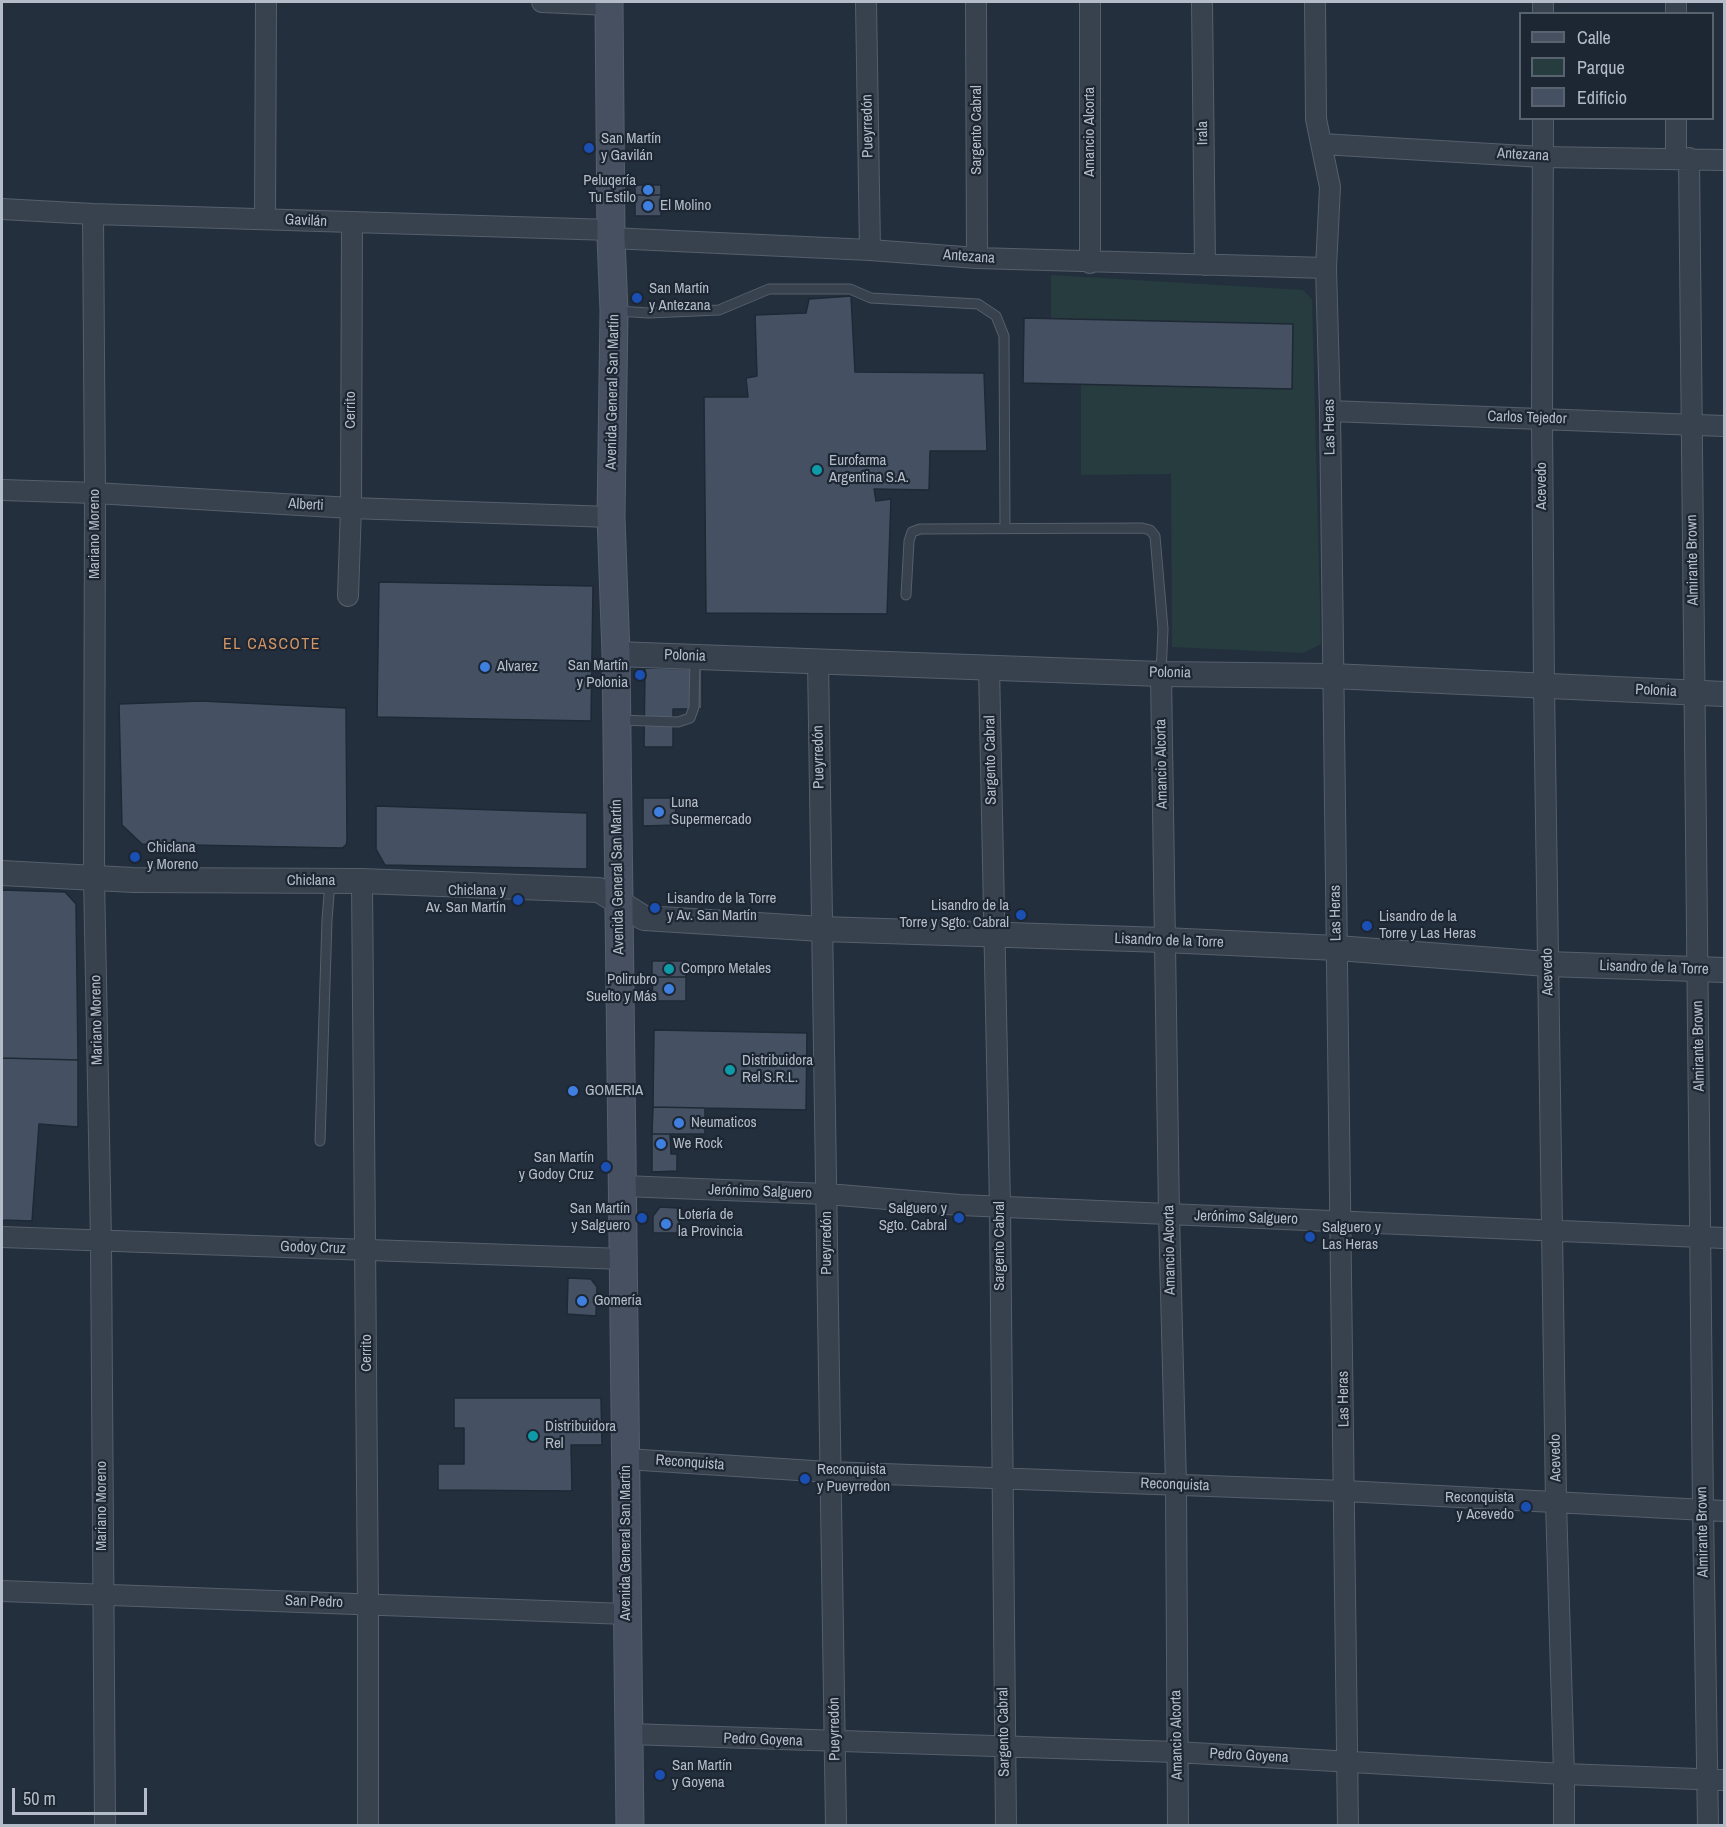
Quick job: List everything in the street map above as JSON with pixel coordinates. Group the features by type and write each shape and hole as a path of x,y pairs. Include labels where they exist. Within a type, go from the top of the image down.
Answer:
{"main road":[{"name":"Avenida General San Martín","path":"609,3 614,311 611,517 616,654 630,1826"}],"street":[{"path":"265,218 266,2"},
{"path":"542,2 609,3"},
{"name":"Pueyrredón","path":"866,2 870,250"},
{"name":"Sargento Cabral","path":"976,2 977,258"},
{"name":"Amancio Alcorta","path":"1090,2 1090,263"},
{"name":"Irala","path":"1202,2 1205,265"},
{"name":"Las Heras","path":"1315,2 1316,119 1330,188 1326,268 1330,411 1348,1826"},
{"name":"Acevedo","path":"1543,120 1542,419 1547,964 1564,1826"},
{"name":"Almirante Brown","path":"1676,120 1683,158 1691,424 1702,1511 1716,1780 1708,1826"},
{"name":"Antezana","path":"1322,144 1542,157 1725,160"},
{"name":"Gavilán","path":"2,208 93,214 265,218 611,234"},
{"name":"Mariano Moreno","path":"93,214 94,877 101,1241 105,1826"},
{"name":"Cerrito","path":"348,596 351,508 352,223"},
{"name":"Antezana","path":"611,234 977,258 1326,268"},
{"name":"Carlos Tejedor","path":"1330,411 1725,426"},
{"name":"Alberti","path":"2,490 351,508 611,517"},
{"name":"Polonia","path":"616,654 1161,674 1332,676 1725,694"},
{"name":"Pueyrredón","path":"818,661 836,1826"},
{"name":"Sargento Cabral","path":"989,667 1000,1207 1006,1826"},
{"name":"Amancio Alcorta","path":"1161,674 1169,1215 1176,1485 1178,1826"},
{"name":"Chiclana","path":"2,873 133,880 362,881 599,890 618,902"},
{"name":"Cerrito","path":"362,881 368,1826"},
{"name":"Lisandro de la Torre","path":"618,902 644,918 822,929 1164,940 1337,948 1547,964 1725,970"},
{"name":"Jerónimo Salguero","path":"623,1186 827,1194 1000,1207 1169,1215 1725,1238"},
{"name":"Godoy Cruz","path":"2,1238 624,1259"},
{"name":"Reconquista","path":"626,1459 829,1472 1345,1491 1725,1511"},
{"name":"San Pedro","path":"2,1590 627,1614"},
{"name":"Pedro Goyena","path":"629,1734 1176,1752 1564,1774 1716,1780"}],"lane":[{"path":"614,311 649,313 719,310 769,289 850,288 872,298 978,304 996,316 1004,336 1005,529"},
{"path":"906,596 909,541 912,532 920,529 1142,528 1150,530 1155,536 1163,629 1161,674"},
{"path":"616,720 678,722 690,718 694,707 695,656"},
{"path":"320,1141 330,881"}],"green space":[{"path":"1051,275 1303,290 1312,299 1321,644 1303,653 1172,647 1171,474 1081,475 1081,384 1292,389 1293,325 1051,319"}],"building":[{"name":"Peluqería Tu Estilo","path":"635,185 661,185 661,195 635,195"},
{"name":"El Molino","path":"635,195 661,195 661,216 635,216"},
{"name":"Eurofarma Argentina S.A.","path":"851,296 855,372 984,373 987,451 930,451 929,490 874,489 876,501 891,499 887,614 706,613 704,397 748,397 746,378 757,376 755,315 806,313 809,299"},
{"path":"1024,318 1293,324 1292,389 1023,383"},
{"name":"Alvarez","path":"379,582 593,586 591,721 377,717"},
{"path":"645,668 702,669 702,709 673,709 673,747 644,747"},
{"path":"201,701 346,708 346,845 342,848 142,844 122,825 119,704"},
{"name":"Luna Supermercado","path":"643,798 675,798 676,825 643,826"},
{"path":"376,806 587,813 587,869 385,865 376,849"},
{"path":"2,890 65,892 76,904 78,1060 2,1058"},
{"name":"Compro Metales","path":"652,961 686,961 686,977 652,977"},
{"name":"Polirubro Suelto y Más","path":"652,977 686,977 686,1001 653,1001"},
{"name":"Distribuidora Rel S.R.L.","path":"654,1030 807,1033 806,1110 653,1107"},
{"path":"2,1058 78,1060 78,1127 39,1124 32,1221 2,1220"},
{"name":"Neumaticos","path":"653,1107 705,1108 705,1134 652,1134"},
{"name":"We Rock","path":"652,1134 670,1134 671,1154 677,1154 677,1171 652,1172"},
{"name":"Lotería de la Provincia","path":"660,1207 679,1208 679,1233 653,1233 653,1216"},
{"name":"Gomería","path":"568,1278 591,1279 597,1287 596,1316 567,1314"},
{"name":"Distribuidora Rel","path":"454,1398 601,1398 602,1445 571,1445 572,1491 438,1490 438,1464 464,1464 464,1428 454,1428"}],"place":[{"name":"San Martín y Gavilán","path":"589,148"},
{"name":"Peluqería Tu Estilo","path":"648,190"},
{"name":"El Molino","path":"648,206"},
{"name":"San Martín y Antezana","path":"637,298"},
{"name":"Eurofarma Argentina S.A.","path":"817,470"},
{"name":"Alvarez","path":"485,667"},
{"name":"San Martín y Polonia","path":"640,675"},
{"name":"Luna Supermercado","path":"659,812"},
{"name":"Chiclana y Moreno","path":"135,857"},
{"name":"Chiclana y Av. San Martín","path":"518,900"},
{"name":"Lisandro de la Torre y Av. San Martín","path":"655,908"},
{"name":"Lisandro de la Torre y Sgto. Cabral","path":"1021,915"},
{"name":"Lisandro de la Torre y Las Heras","path":"1367,926"},
{"name":"Compro Metales","path":"669,969"},
{"name":"Polirubro Suelto y Más","path":"669,989"},
{"name":"Distribuidora Rel S.R.L.","path":"730,1070"},
{"name":"GOMERIA","path":"573,1091"},
{"name":"Neumaticos","path":"679,1123"},
{"name":"We Rock","path":"661,1144"},
{"name":"San Martín y Godoy Cruz","path":"606,1167"},
{"name":"San Martín y Salguero","path":"642,1218"},
{"name":"Salguero y Sgto. Cabral","path":"959,1218"},
{"name":"Lotería de la Provincia","path":"666,1224"},
{"name":"Salguero y Las Heras","path":"1310,1237"},
{"name":"Gomería","path":"582,1301"},
{"name":"Distribuidora Rel","path":"533,1436"},
{"name":"Reconquista y Pueyrredon","path":"805,1479"},
{"name":"Reconquista y Acevedo","path":"1526,1507"},
{"name":"San Martín y Goyena","path":"660,1775"}],"district":[{"name":"EL CASCOTE","path":"272,645"}]}
